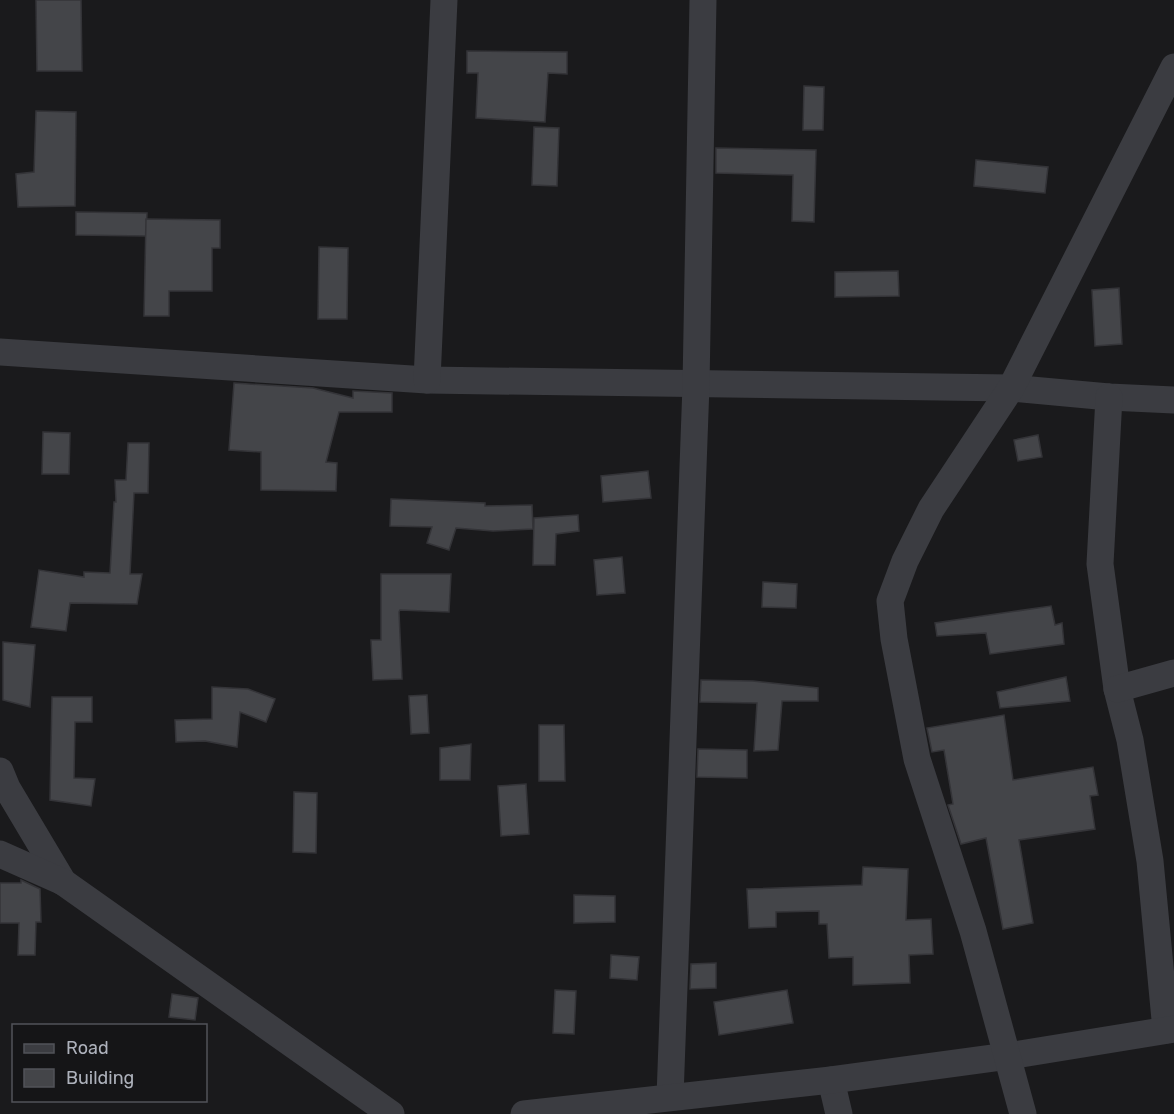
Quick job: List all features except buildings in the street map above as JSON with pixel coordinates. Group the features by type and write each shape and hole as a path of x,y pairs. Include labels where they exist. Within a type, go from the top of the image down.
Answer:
{"street":[{"path":"427,380 444,0"},
{"path":"670,1097 696,385 703,0"},
{"path":"1023,1114 973,931 917,759 894,639 890,601 905,561 931,509 1011,388 1174,67"},
{"path":"0,352 427,380 1011,388 1174,400"},
{"path":"524,1114 831,1080 1008,1056 1170,1029 1150,861 1130,740 1117,689 1100,564 1109,397"},
{"path":"1117,689 1174,673"},
{"path":"0,771 7,788 63,882"},
{"path":"0,854 63,882 391,1114"},
{"path":"831,1080 839,1114"}]}
